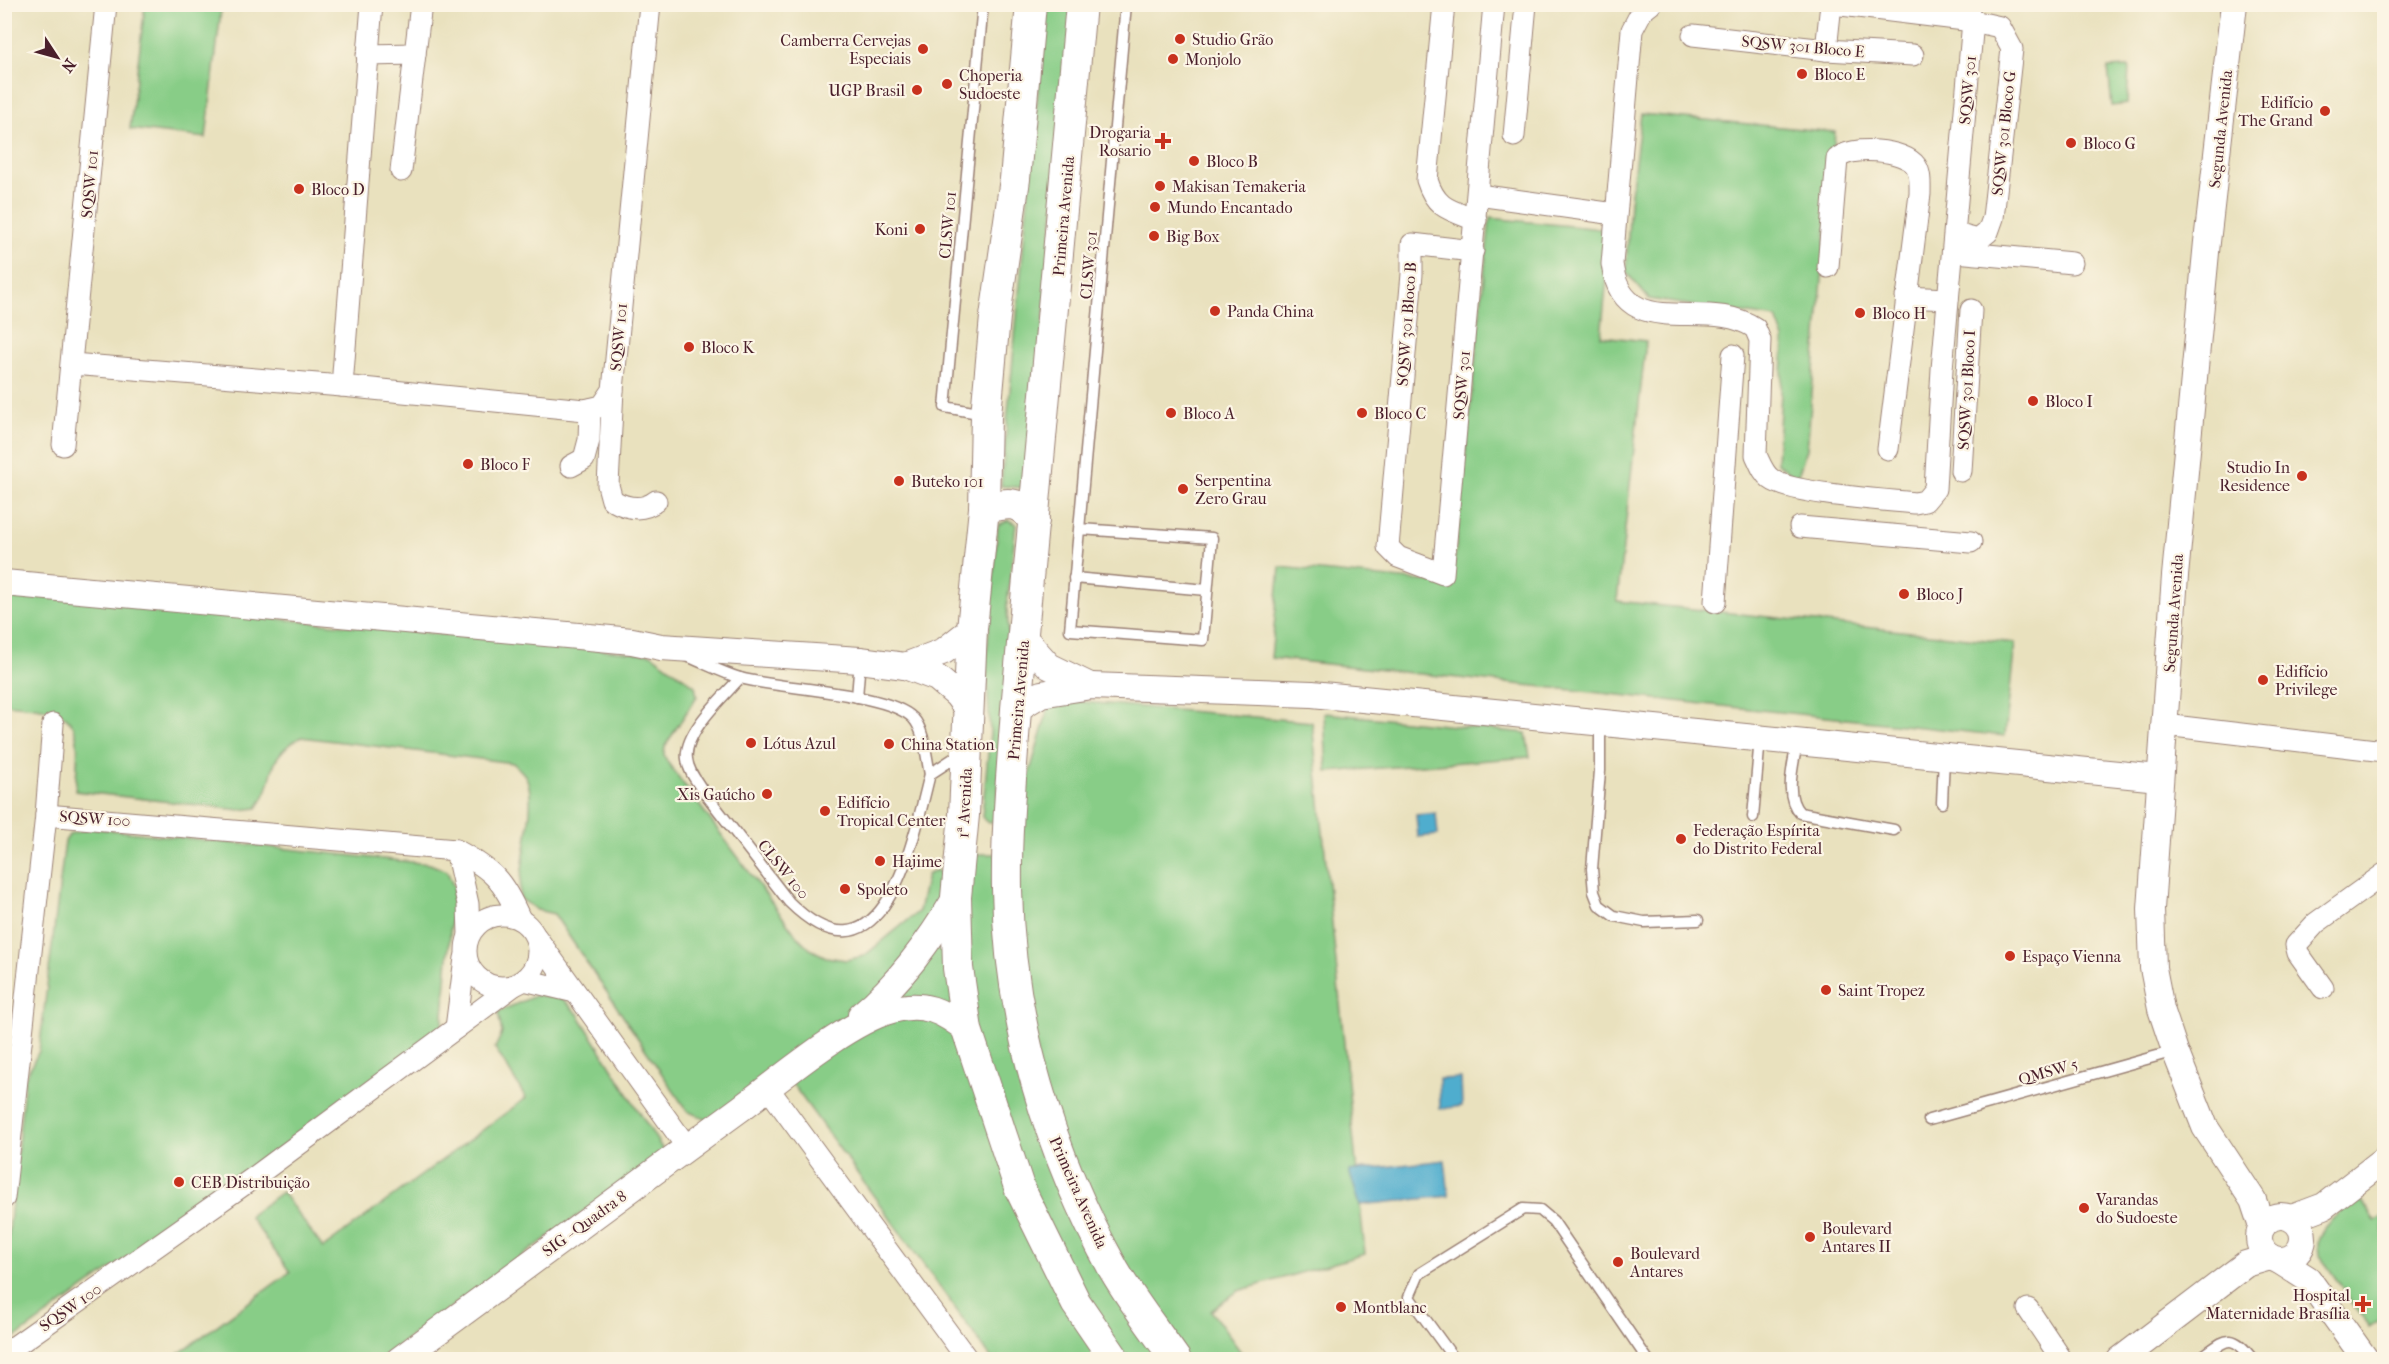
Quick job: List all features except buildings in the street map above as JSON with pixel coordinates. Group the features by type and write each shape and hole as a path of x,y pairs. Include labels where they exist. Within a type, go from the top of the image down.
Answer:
{"main road":[{"path":"967,710 972,629 984,508 986,415 995,317 1015,179 1030,4"},
{"name":"Primeira Avenida","path":"1081,4 1016,708 1008,821 1007,891 1014,976 1033,1071 1062,1161 1090,1223 1115,1270 1176,1359"},
{"path":"984,508 1014,504 1025,508 1034,521"},
{"name":"1ª Avenida","path":"956,897 964,815 967,710"},
{"path":"964,815 985,831 1000,828 1008,821"},
{"path":"956,897 958,968 967,1030 1019,1187 1076,1303 1115,1359"}],"street":[{"name":"SQSW 101","path":"63,445 106,4"},
{"path":"342,386 372,4"},
{"path":"401,171 421,4"},
{"name":"SQSW 101","path":"590,410 602,406 613,390 650,4"},
{"path":"1444,4 1427,180 1431,194 1442,207 1476,220"},
{"name":"SQSW 301","path":"1443,574 1494,4"},
{"path":"1514,136 1526,4"},
{"name":"SQSW 301","path":"1651,4 1642,11 1632,30 1612,264 1614,281 1621,295 1631,304 1645,311 1733,318 1755,328 1760,340 1756,455 1763,470 1772,480 1792,487 1853,497 1915,503 1931,497 1935,489 1942,369 1974,13"},
{"path":"1826,50 1832,4 1974,13"},
{"name":"Segunda Avenida","path":"2234,4 2184,484 2159,778 2151,909 2153,968 2161,1009 2205,1127 2277,1241"},
{"name":"SQSW 301 Bloco G","path":"1954,243 1978,240 1988,232 1993,218 2012,49 2000,27 1974,13"},
{"name":"SQSW 301 Bloco E","path":"1693,35 1826,50 1913,56"},
{"path":"1490,50 1521,49"},
{"path":"367,55 415,54"},
{"path":"1828,267 1837,159 1849,151 1896,154 1915,165 1920,178 1888,449"},
{"path":"1478,195 1615,214"},
{"path":"1954,243 2072,263"},
{"name":"SQSW 301 Bloco B","path":"1443,574 1398,557 1388,547 1412,274 1412,244 1473,251"},
{"path":"1906,297 1948,300"},
{"name":"SQSW 301 Bloco I","path":"1961,471 1971,310"},
{"path":"1715,602 1731,409 1733,355"},
{"path":"72,364 342,386 590,410 589,440 584,459 571,466"},
{"path":"1942,369 1968,371"},
{"path":"613,390 608,485 612,500 634,508 649,507 656,501"},
{"path":"1731,409 1756,418"},
{"path":"1851,532 1853,497"},
{"path":"1800,527 1971,542"},
{"path":"4,584 632,641 662,646 860,660 905,666 937,678 957,694 967,710"},
{"path":"905,666 944,651 972,629"},
{"path":"1024,638 1048,666 1091,686"},
{"path":"1016,708 1041,694 1091,686 1312,694 2159,778"},
{"path":"46,815 53,724"},
{"path":"2165,725 2385,751"},
{"name":"SQSW 100","path":"4,1198 24,1038 46,815 456,850 481,864 507,888 520,919"},
{"path":"456,850 468,904 469,934"},
{"path":"2323,988 2298,952 2296,945 2316,923 2385,874"},
{"name":"SIG - Quadra 8","path":"830,1043 886,994 935,933 956,897"},
{"path":"456,1028 465,946 469,934 476,924 497,914 520,919 536,937 687,1147"},
{"path":"518,983 537,960 536,937"},
{"path":"465,958 478,979 489,986 501,988 518,983 575,992"},
{"name":"SQSW 100","path":"4,1354 256,1176 518,983"},
{"name":"SIG - Quadra 8","path":"399,1359 830,1043 869,1019 891,1010 913,1006 929,1007 949,1016 967,1030"},
{"path":"768,1088 968,1359"},
{"path":"2120,1359 2385,1160"},
{"path":"2277,1241 2308,1279 2366,1359"},
{"path":"2028,1309 2062,1359"}],"lane":[{"name":"CLSW 101","path":"983,4 945,407 986,415"},
{"name":"CLSW 301","path":"1126,4 1070,630 1203,640 1207,590"},
{"path":"1074,578 1207,590 1212,538 1080,529"},
{"name":"CLSW 100","path":"662,646 740,678 857,697 895,707 915,720 921,733 930,774 901,879 886,904 862,925 841,933 823,929 805,917 789,902 701,788 689,769 686,756 691,738 700,722 740,678"},
{"path":"857,697 860,660"},
{"path":"1600,722 1600,771 1592,869 1594,892 1599,905 1614,916 1644,922 1698,920"},
{"path":"1753,817 1760,738"},
{"path":"1797,742 1791,792 1794,807 1800,813 1894,830"},
{"path":"930,774 967,750"},
{"path":"1942,803 1944,757"},
{"name":"QMSW 5","path":"1929,1120 2175,1051"},
{"path":"1455,1359 1409,1297 1412,1286 1419,1274 1523,1209 1540,1210 1553,1221 1647,1359"},
{"path":"2197,1359 2227,1340 2235,1340 2253,1359"}],"green space":[{"path":"145,5 221,10 206,138 130,129"},
{"path":"1046,5 1073,5 1028,488 1001,486"},
{"path":"2129,67 2127,104 2112,106 2108,68"},
{"path":"1641,114 1835,132 1807,449 1797,478 1777,463 1784,339 1776,318 1649,299 1626,272 1630,202"},
{"path":"1490,218 1612,230 1601,336 1646,341 1617,601 2015,643 2005,736 1271,658 1280,567 1452,584"},
{"path":"1008,520 1016,524 1007,606 1009,641 996,821 989,823 982,817 990,733 986,663 998,525"},
{"path":"4,593 651,654 695,686 697,696 665,746 664,755 668,763 796,935 810,949 826,957 846,960 864,956 919,911 927,875 936,870 944,876 946,896 881,992 709,1121 687,1111 554,914 537,910 520,898 530,802 526,777 513,763 301,737 280,753 264,797 257,808 240,810 75,791 77,747 75,732 70,722 62,714 48,710 5,704"},
{"path":"1051,699 1312,722 1365,1254 1238,1291 1211,1311 1246,1359 992,1359 788,1078 884,1002 975,854 1006,854"},
{"path":"1324,713 1526,733 1530,757 1327,772"},
{"path":"91,828 430,864 447,871 454,888 442,1027 436,1037 16,1337 7,1337 5,1270 25,1078 39,1051 65,841 70,834"},
{"path":"537,995 563,999 578,1014 665,1153 379,1359 170,1360 290,1272 249,1216 282,1192 323,1248 526,1098 495,1048 502,1033 498,1012"},
{"name":"Hospital Maternidade Brasília","path":"2360,1198 2375,1222 2384,1216 2384,1317 2369,1327 2319,1254 2318,1244 2324,1228"}],"water":[{"path":"1436,813 1438,835 1418,837 1416,815"},
{"path":"1461,1078 1462,1106 1440,1109 1439,1079"},
{"path":"1445,1160 1449,1196 1360,1205 1349,1171"}],"place":[{"name":"Studio Grão","path":"1180,39"},
{"name":"Camberra Cervejas Especiais","path":"923,49"},
{"name":"Monjolo","path":"1173,59"},
{"name":"Bloco E","path":"1802,74"},
{"name":"Choperia Sudoeste","path":"947,84"},
{"name":"UGP Brasil","path":"917,90"},
{"name":"Edifício The Grand","path":"2325,111"},
{"name":"Drogaria Rosario","path":"1163,141"},
{"name":"Bloco G","path":"2071,143"},
{"name":"Bloco B","path":"1194,161"},
{"name":"Makisan Temakeria","path":"1160,186"},
{"name":"Bloco D","path":"299,189"},
{"name":"Mundo Encantado","path":"1155,207"},
{"name":"Koni","path":"920,229"},
{"name":"Big Box","path":"1154,236"},
{"name":"Panda China","path":"1215,311"},
{"name":"Bloco H","path":"1860,313"},
{"name":"Bloco K","path":"689,347"},
{"name":"Bloco I","path":"2033,401"},
{"name":"Bloco A","path":"1171,413"},
{"name":"Bloco C","path":"1362,413"},
{"name":"Bloco F","path":"468,464"},
{"name":"Studio In Residence","path":"2302,476"},
{"name":"Buteko 101","path":"899,481"},
{"name":"Serpentina Zero Grau","path":"1183,489"},
{"name":"Bloco J","path":"1904,594"},
{"name":"Edifício Privilege","path":"2263,680"},
{"name":"Lótus Azul","path":"751,743"},
{"name":"China Station","path":"889,744"},
{"name":"Xis Gaúcho","path":"767,794"},
{"name":"Edifício Tropical Center","path":"825,811"},
{"name":"Federação Espírita do Distrito Federal","path":"1681,839"},
{"name":"Hajime","path":"880,861"},
{"name":"Spoleto","path":"845,889"},
{"name":"Espaço Vienna","path":"2010,956"},
{"name":"Saint Tropez","path":"1826,990"},
{"name":"CEB Distribuição","path":"179,1182"},
{"name":"Varandas do Sudoeste","path":"2084,1208"},
{"name":"Boulevard Antares II","path":"1810,1237"},
{"name":"Boulevard Antares","path":"1618,1262"},
{"name":"Hospital Maternidade Brasília","path":"2363,1304"},
{"name":"Montblanc","path":"1341,1307"}]}
